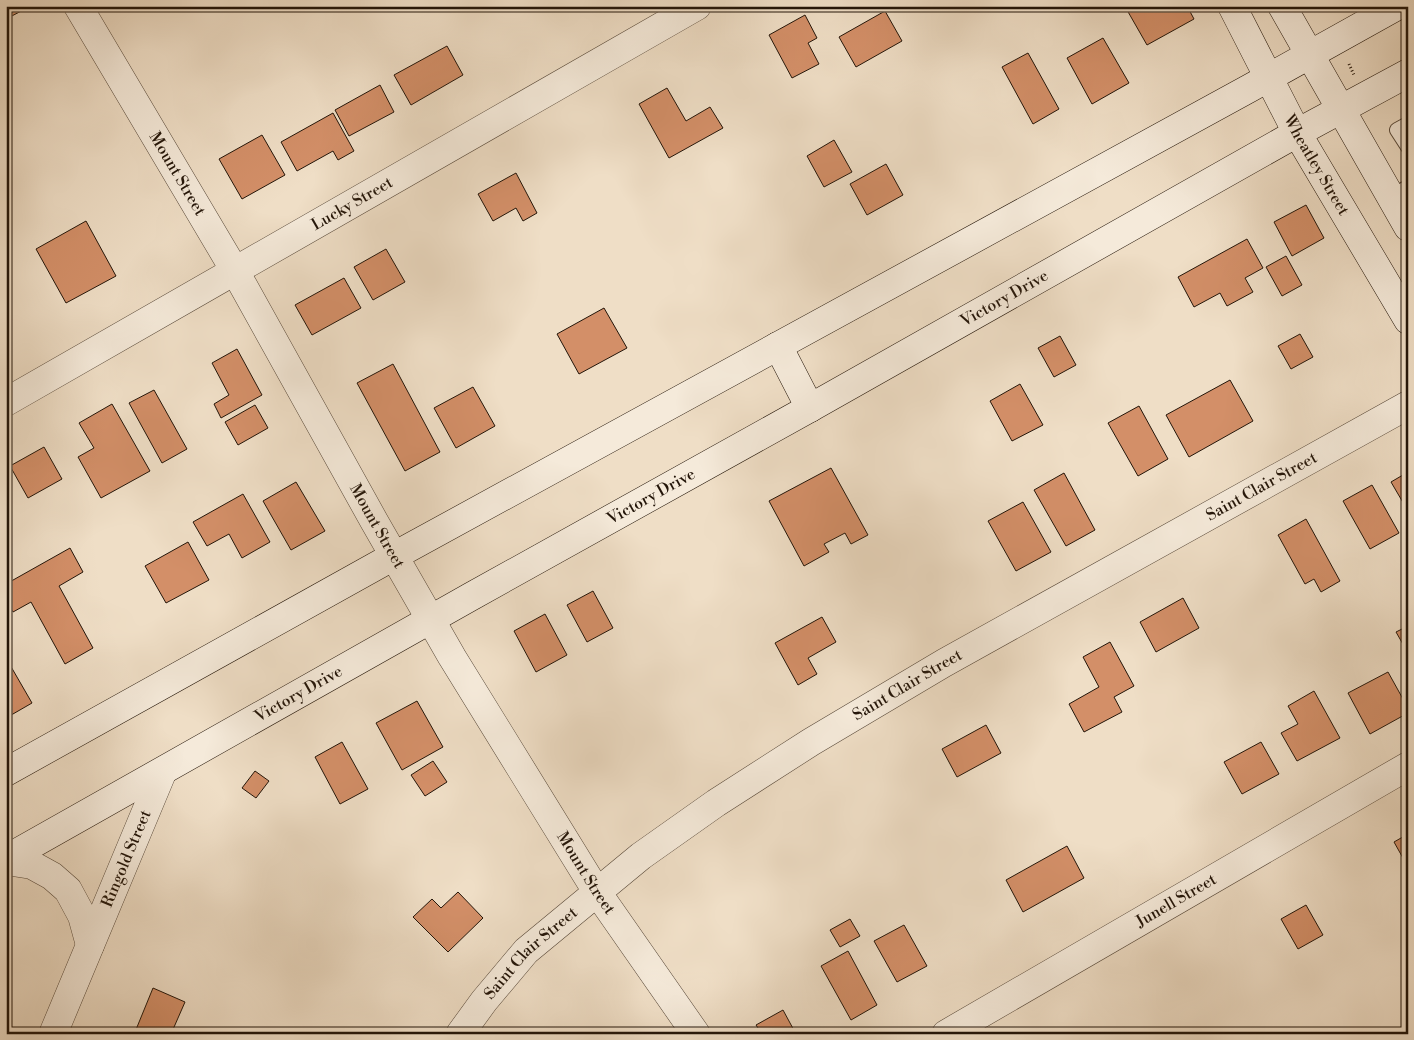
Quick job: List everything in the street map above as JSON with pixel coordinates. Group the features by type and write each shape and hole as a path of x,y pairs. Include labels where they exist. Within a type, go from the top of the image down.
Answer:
{"street":[{"name":"Mount Street","path":"78,6 235,271 431,620 597,892 696,1034"},
{"name":"Lucky Street","path":"6,402 697,6"},
{"name":"Wheatley Street","path":"1232,6 1297,133 1408,320"},
{"path":"1282,6 1341,110 1399,192 1408,227"},
{"path":"6,772 394,556 1269,78 1397,6"},
{"name":"Victory Drive","path":"6,860 343,668 810,408 1297,133 1408,73"},
{"path":"778,346 810,408"},
{"name":"Saint Clair Street","path":"460,1034 484,1001 526,951 641,856 716,802 844,722 944,663 1408,405"},
{"name":"Junell Street","path":"946,1034 1408,766"},
{"name":"Ringold Street","path":"53,1034 162,772"},
{"name":"Ringold Street","path":"6,860 32,864 52,876 68,890 82,916 90,945"}],"lane":[{"path":"1408,124 1397,130 1408,148"}],"building":[{"path":"6,6 29,6 29,7 6,19"},
{"path":"1133,6 1187,6 1194,19 1147,45 1127,10"},
{"path":"885,11 902,41 856,67 839,37"},
{"path":"805,15 817,38 808,43 819,64 792,78 769,35"},
{"path":"1103,38 1129,83 1092,104 1067,58"},
{"path":"447,46 463,75 411,105 394,75"},
{"path":"1028,53 1059,109 1033,124 1002,67"},
{"path":"380,85 394,112 349,136 335,110"},
{"path":"667,88 686,121 710,107 723,128 669,158 639,104"},
{"path":"333,113 354,151 338,160 333,151 297,171 281,142"},
{"path":"262,135 285,175 242,199 219,159"},
{"path":"834,140 852,172 824,187 807,156"},
{"path":"886,164 903,195 867,215 850,184"},
{"path":"516,173 537,213 523,221 516,208 493,221 478,194"},
{"path":"1306,205 1324,238 1292,256 1274,222"},
{"path":"86,221 116,276 66,303 36,249"},
{"path":"1247,239 1263,268 1245,278 1253,292 1227,306 1220,293 1194,307 1178,277"},
{"path":"386,249 405,282 373,300 354,267"},
{"path":"1286,256 1302,285 1282,296 1266,267"},
{"path":"344,278 361,308 312,335 295,305"},
{"path":"604,308 627,348 579,374 557,334"},
{"path":"1300,334 1313,357 1291,369 1278,346"},
{"path":"1060,336 1076,365 1054,377 1038,348"},
{"path":"237,349 262,395 221,418 214,404 229,395 212,363"},
{"path":"393,364 440,452 405,471 357,383"},
{"path":"1230,380 1253,421 1189,457 1166,415"},
{"path":"1020,384 1043,425 1012,441 990,401"},
{"path":"473,387 495,426 456,448 434,408"},
{"path":"154,390 187,449 162,463 129,403"},
{"path":"112,404 150,471 101,498 78,457 94,448 79,423"},
{"path":"255,405 268,428 238,445 225,422"},
{"path":"1139,406 1168,459 1138,476 1108,423"},
{"path":"44,447 62,479 28,498 10,466"},
{"path":"831,468 868,535 851,544 845,533 824,544 829,552 804,566 769,501"},
{"path":"1408,472 1408,511 1391,482"},
{"path":"1064,473 1095,530 1066,546 1034,490"},
{"path":"296,482 325,531 291,550 263,501"},
{"path":"1372,485 1399,533 1370,549 1343,501"},
{"path":"243,494 270,542 242,558 229,534 207,546 193,522"},
{"path":"1023,502 1051,552 1016,571 988,521"},
{"path":"1306,519 1340,581 1321,592 1314,579 1305,584 1278,535"},
{"path":"188,542 209,580 166,603 145,566"},
{"path":"70,548 83,572 59,586 93,648 65,664 31,602 13,612 6,600 6,584"},
{"path":"593,591 613,628 587,642 567,605"},
{"path":"1183,598 1199,628 1156,652 1140,622"},
{"path":"545,614 567,655 536,672 514,631"},
{"path":"822,617 836,642 808,658 817,674 798,685 775,643"},
{"path":"1408,626 1408,653 1396,632"},
{"path":"1110,642 1134,686 1114,697 1122,712 1084,732 1069,704 1099,687 1083,657"},
{"path":"6,658 32,703 6,718"},
{"path":"1388,672 1408,708 1408,713 1370,734 1348,693"},
{"path":"1314,691 1340,738 1297,761 1281,733 1298,724 1288,706"},
{"path":"417,701 443,747 402,770 376,723"},
{"path":"986,725 1001,753 957,777 942,749"},
{"path":"342,742 368,789 340,804 315,757"},
{"path":"1261,742 1279,774 1242,794 1224,762"},
{"path":"433,761 447,782 425,796 411,775"},
{"path":"255,771 269,781 256,798 242,788"},
{"path":"1408,834 1408,867 1394,842"},
{"path":"1067,846 1084,878 1023,912 1006,880"},
{"path":"458,892 483,918 448,952 413,917 432,899 441,908"},
{"path":"1306,905 1323,935 1298,949 1281,919"},
{"path":"850,919 860,936 840,947 830,930"},
{"path":"904,925 927,966 897,982 874,941"},
{"path":"848,951 877,1005 851,1020 821,966"},
{"path":"153,988 185,1002 171,1034 140,1034 135,1032"},
{"path":"783,1010 796,1034 762,1034 756,1025"}]}
